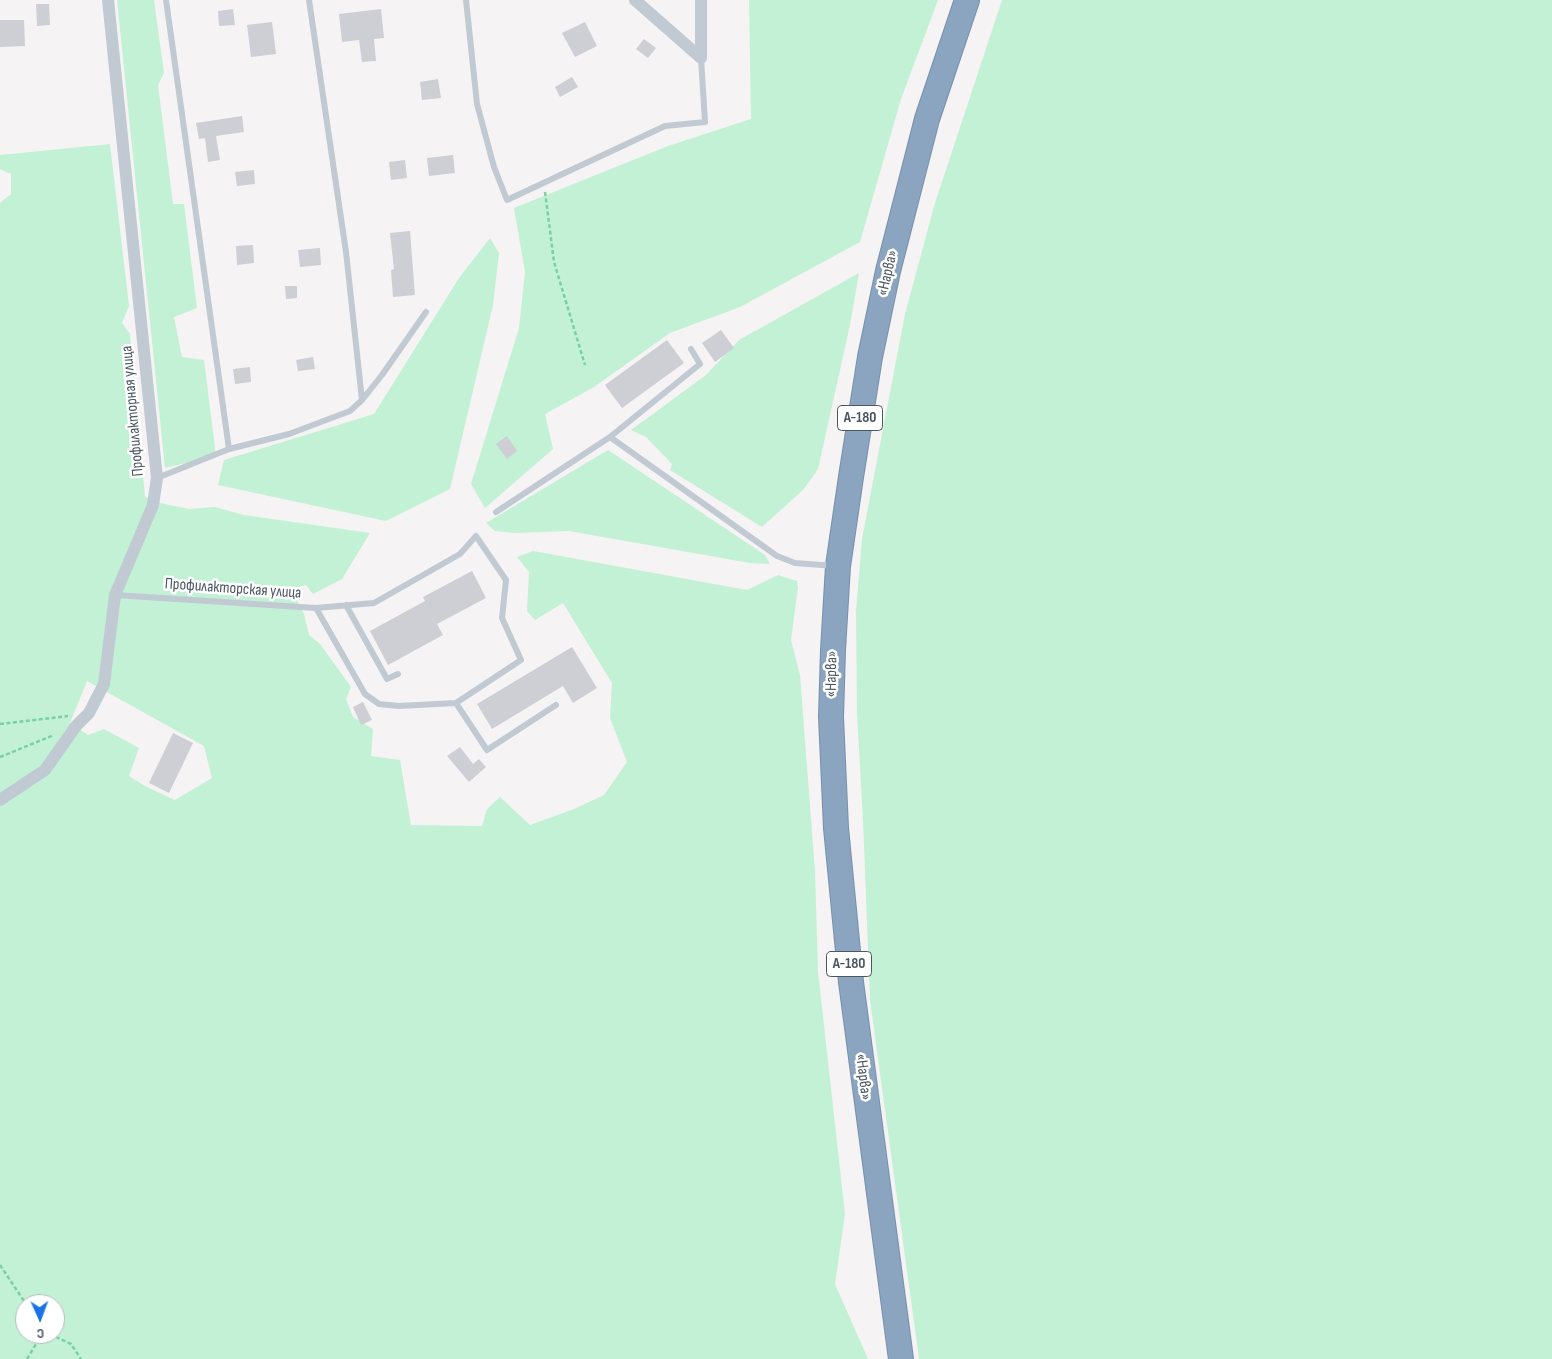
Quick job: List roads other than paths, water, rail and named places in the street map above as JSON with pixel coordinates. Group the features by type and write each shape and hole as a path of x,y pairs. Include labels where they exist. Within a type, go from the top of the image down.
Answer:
{"highway":[{"name":"«Нарва»","path":"901,1359 855,1011 836,828 831,717 833,650 838,566 870,357 897,232 928,120 967,0"},
{"path":"897,232 977,0"}],"street":[{"name":"Профилакторная улица","path":"0,800 45,770 76,726 89,713 104,684 115,595 152,505 158,478 108,0"},
{"path":"635,0 701,58"},
{"path":"701,0 701,58"}],"lane":[{"path":"166,0 230,449"},
{"path":"309,0 346,252 362,400"},
{"path":"466,0 477,104 494,167 508,200 665,126 705,122 701,58"},
{"path":"158,478 230,449 289,434 350,411 362,400 382,375 426,312"},
{"path":"496,512 610,438 700,364 691,348"},
{"path":"610,438 777,556 795,563 838,566"},
{"path":"316,608 374,603 460,554 476,536 506,580 502,618 521,660 456,703 487,750 556,705"},
{"name":"Профилакторская улица","path":"115,595 316,608 365,694 379,704 399,706 456,703"},
{"path":"346,605 387,679 398,674"}]}
